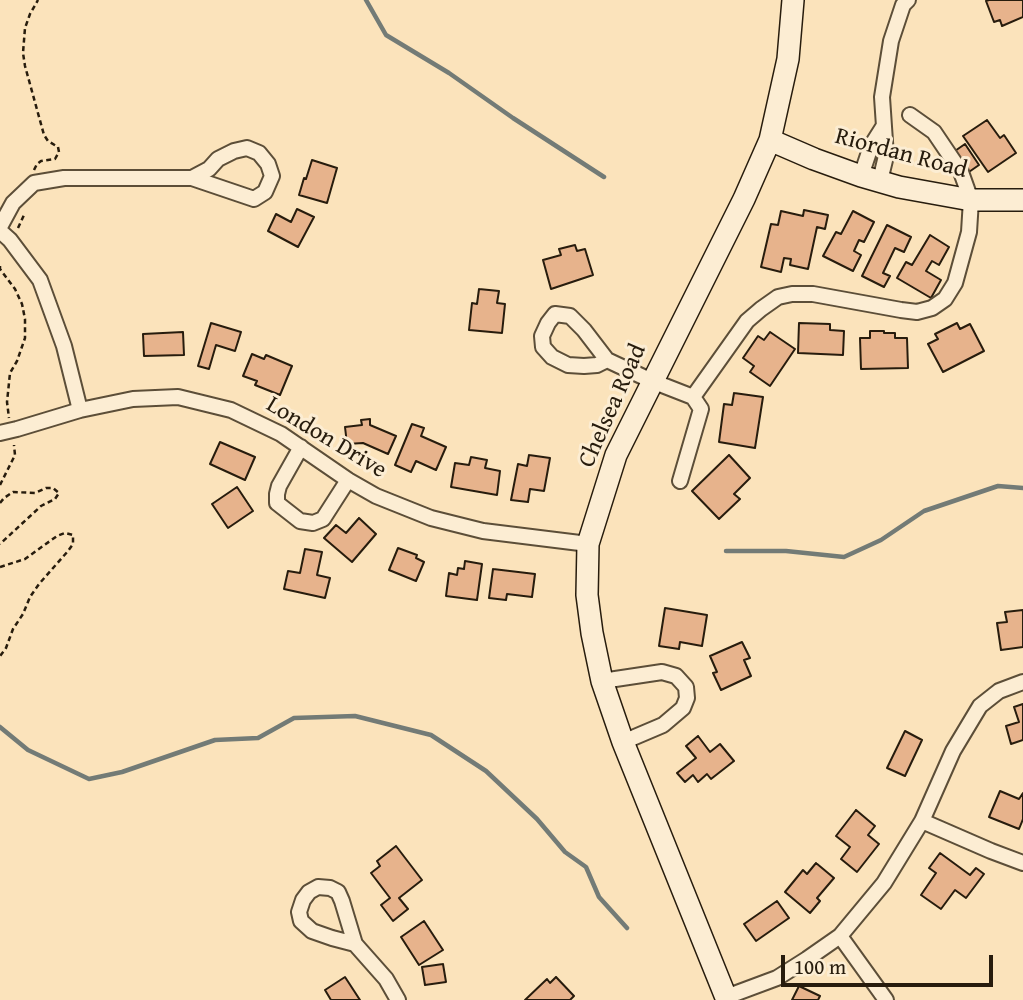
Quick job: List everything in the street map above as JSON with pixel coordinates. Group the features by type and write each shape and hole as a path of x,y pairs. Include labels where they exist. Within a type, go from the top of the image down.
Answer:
{"street":[{"name":"Chelsea Road","path":"727,999 623,742 602,681 587,595 588,544 616,455 744,199 770,140 788,59 793,0"},
{"path":"870,178 886,156 882,97 891,41 903,5 908,0"},
{"path":"693,397 747,321 778,297 792,293 813,294 917,312 932,308 945,299 955,283 969,232 971,200 961,172 934,131 910,114"},
{"name":"Riordan Road","path":"770,140 814,159 900,187 971,200 1023,200"},
{"path":"79,410 64,346 40,279 0,229 13,203 34,183 64,178 191,178 254,199 265,192 272,176 260,153 247,148 218,159 209,169 191,178"},
{"path":"607,360 597,365 584,366 568,365 552,357 543,347 542,336 548,323 555,314 570,316 607,360 693,397 701,409 680,481"},
{"name":"London Drive","path":"7,430 132,399 178,397 231,410 281,434 376,496 431,519 483,531 588,544"},
{"path":"301,447 276,494 277,503 300,521 313,523 323,519 348,480"},
{"path":"602,681 662,672 676,676 686,687 687,698 683,708 663,725 623,742"},
{"path":"727,999 776,978 840,936 884,883 922,821 953,751 980,706 999,691 1023,682"},
{"path":"922,821 991,852 1023,863"},
{"path":"355,944 312,931 301,921 299,912 309,892 318,887 338,892 355,944 386,979 398,1000"},
{"path":"840,936 886,1000"}],"path":[{"path":"33,177 37,164 55,159 59,152 44,135 23,53 25,28 38,0"},
{"path":"0,266 22,304 25,338 10,373 7,402 7,430 15,455 0,485"},
{"path":"0,503 13,492 35,493 53,488 59,493 0,544"},
{"path":"0,567 25,559 57,536 65,533 73,535 73,544 30,597 0,656"}],"building":[{"path":"1023,0 1023,17 1002,26 1000,20 994,22 986,1"},
{"path":"987,120 1000,138 1004,135 1016,153 988,172 963,136"},
{"path":"965,144 979,165 966,174 952,153"},
{"path":"312,160 337,168 327,203 299,195"},
{"path":"297,209 314,217 298,247 268,231 276,214 291,222"},
{"path":"804,210 828,215 825,229 817,227 808,269 790,265 791,259 784,258 781,272 761,267 771,224 778,225 781,211 803,216"},
{"path":"853,211 874,222 864,242 859,240 854,251 861,255 853,271 823,256 836,232 841,234"},
{"path":"887,225 911,237 904,252 895,248 883,273 890,276 884,287 862,276"},
{"path":"930,235 949,247 939,265 932,261 926,271 941,280 931,298 897,278 906,262 912,265"},
{"path":"575,245 577,251 585,249 593,275 551,289 543,260 561,255 559,249"},
{"path":"479,289 499,291 497,303 505,304 502,333 469,330 472,303 477,304"},
{"path":"211,323 241,332 235,351 216,345 209,369 198,366"},
{"path":"799,323 830,324 830,330 844,331 843,355 798,353"},
{"path":"957,323 960,329 970,324 984,351 943,372 928,344 938,339 935,334"},
{"path":"870,331 895,333 895,338 907,338 908,368 861,369 860,338 870,338"},
{"path":"183,332 184,355 144,356 143,334"},
{"path":"770,332 795,349 770,386 750,372 754,366 743,358 758,336 764,340"},
{"path":"252,354 264,359 266,355 292,366 280,395 255,385 257,381 243,376"},
{"path":"734,393 763,397 755,448 719,442 724,404 732,405"},
{"path":"370,419 370,425 396,436 388,454 363,443 347,444 345,427 362,425 361,420"},
{"path":"412,424 424,428 421,436 446,447 436,470 416,461 411,472 395,465"},
{"path":"220,442 255,457 245,480 210,464"},
{"path":"529,455 550,458 544,491 530,489 528,502 511,500 518,464 527,466"},
{"path":"729,455 750,478 734,494 740,499 719,519 692,491"},
{"path":"471,457 487,460 485,468 500,471 497,495 451,487 455,463 469,465"},
{"path":"237,487 253,511 228,528 212,504"},
{"path":"359,518 376,534 352,562 324,538 336,525 346,533"},
{"path":"398,548 417,555 416,558 424,562 416,581 389,570"},
{"path":"305,549 322,552 317,575 330,578 325,598 284,589 288,571 300,573"},
{"path":"465,561 482,564 477,600 446,596 449,573 457,575 458,568 464,569"},
{"path":"493,569 535,574 532,597 507,594 506,600 489,598"},
{"path":"665,608 707,615 702,646 680,642 679,649 659,646"},
{"path":"1023,610 1023,647 1001,650 997,623 1007,622 1005,612"},
{"path":"742,642 750,658 744,660 751,676 721,690 713,673 717,672 710,656"},
{"path":"1023,704 1023,740 1011,744 1006,726 1019,722 1014,707"},
{"path":"905,731 922,740 905,776 887,768"},
{"path":"698,736 710,752 720,744 734,761 711,779 707,774 698,782 693,775 685,782 677,773 696,758 686,746"},
{"path":"1000,791 1019,799 1023,793 1023,819 1019,829 989,817"},
{"path":"856,810 875,826 868,835 879,844 857,872 841,859 850,847 836,836"},
{"path":"396,846 422,880 399,898 408,909 393,921 381,905 390,898 371,873 380,866 377,861"},
{"path":"940,853 970,875 976,868 984,874 966,898 955,890 941,909 921,895 936,873 929,868"},
{"path":"816,863 834,878 817,898 820,901 810,913 785,892 803,870 807,874"},
{"path":"777,901 789,918 756,941 744,924"},
{"path":"424,921 443,950 419,965 401,937"},
{"path":"443,964 446,982 425,985 422,967"},
{"path":"345,977 360,1000 331,1000 325,990"},
{"path":"556,977 574,996 570,1000 525,1000 547,979 550,983"},
{"path":"799,986 820,996 818,1000 792,1000"}],"waterway":[{"path":"366,0 386,35 449,73 604,177"},
{"path":"726,551 786,551 844,557 881,540 924,511 998,486 1023,488"},
{"path":"0,727 28,750 89,779 122,772 215,740 258,738 294,718 355,716 431,735 486,771 537,819 565,852 586,867 599,897 627,928"}]}
